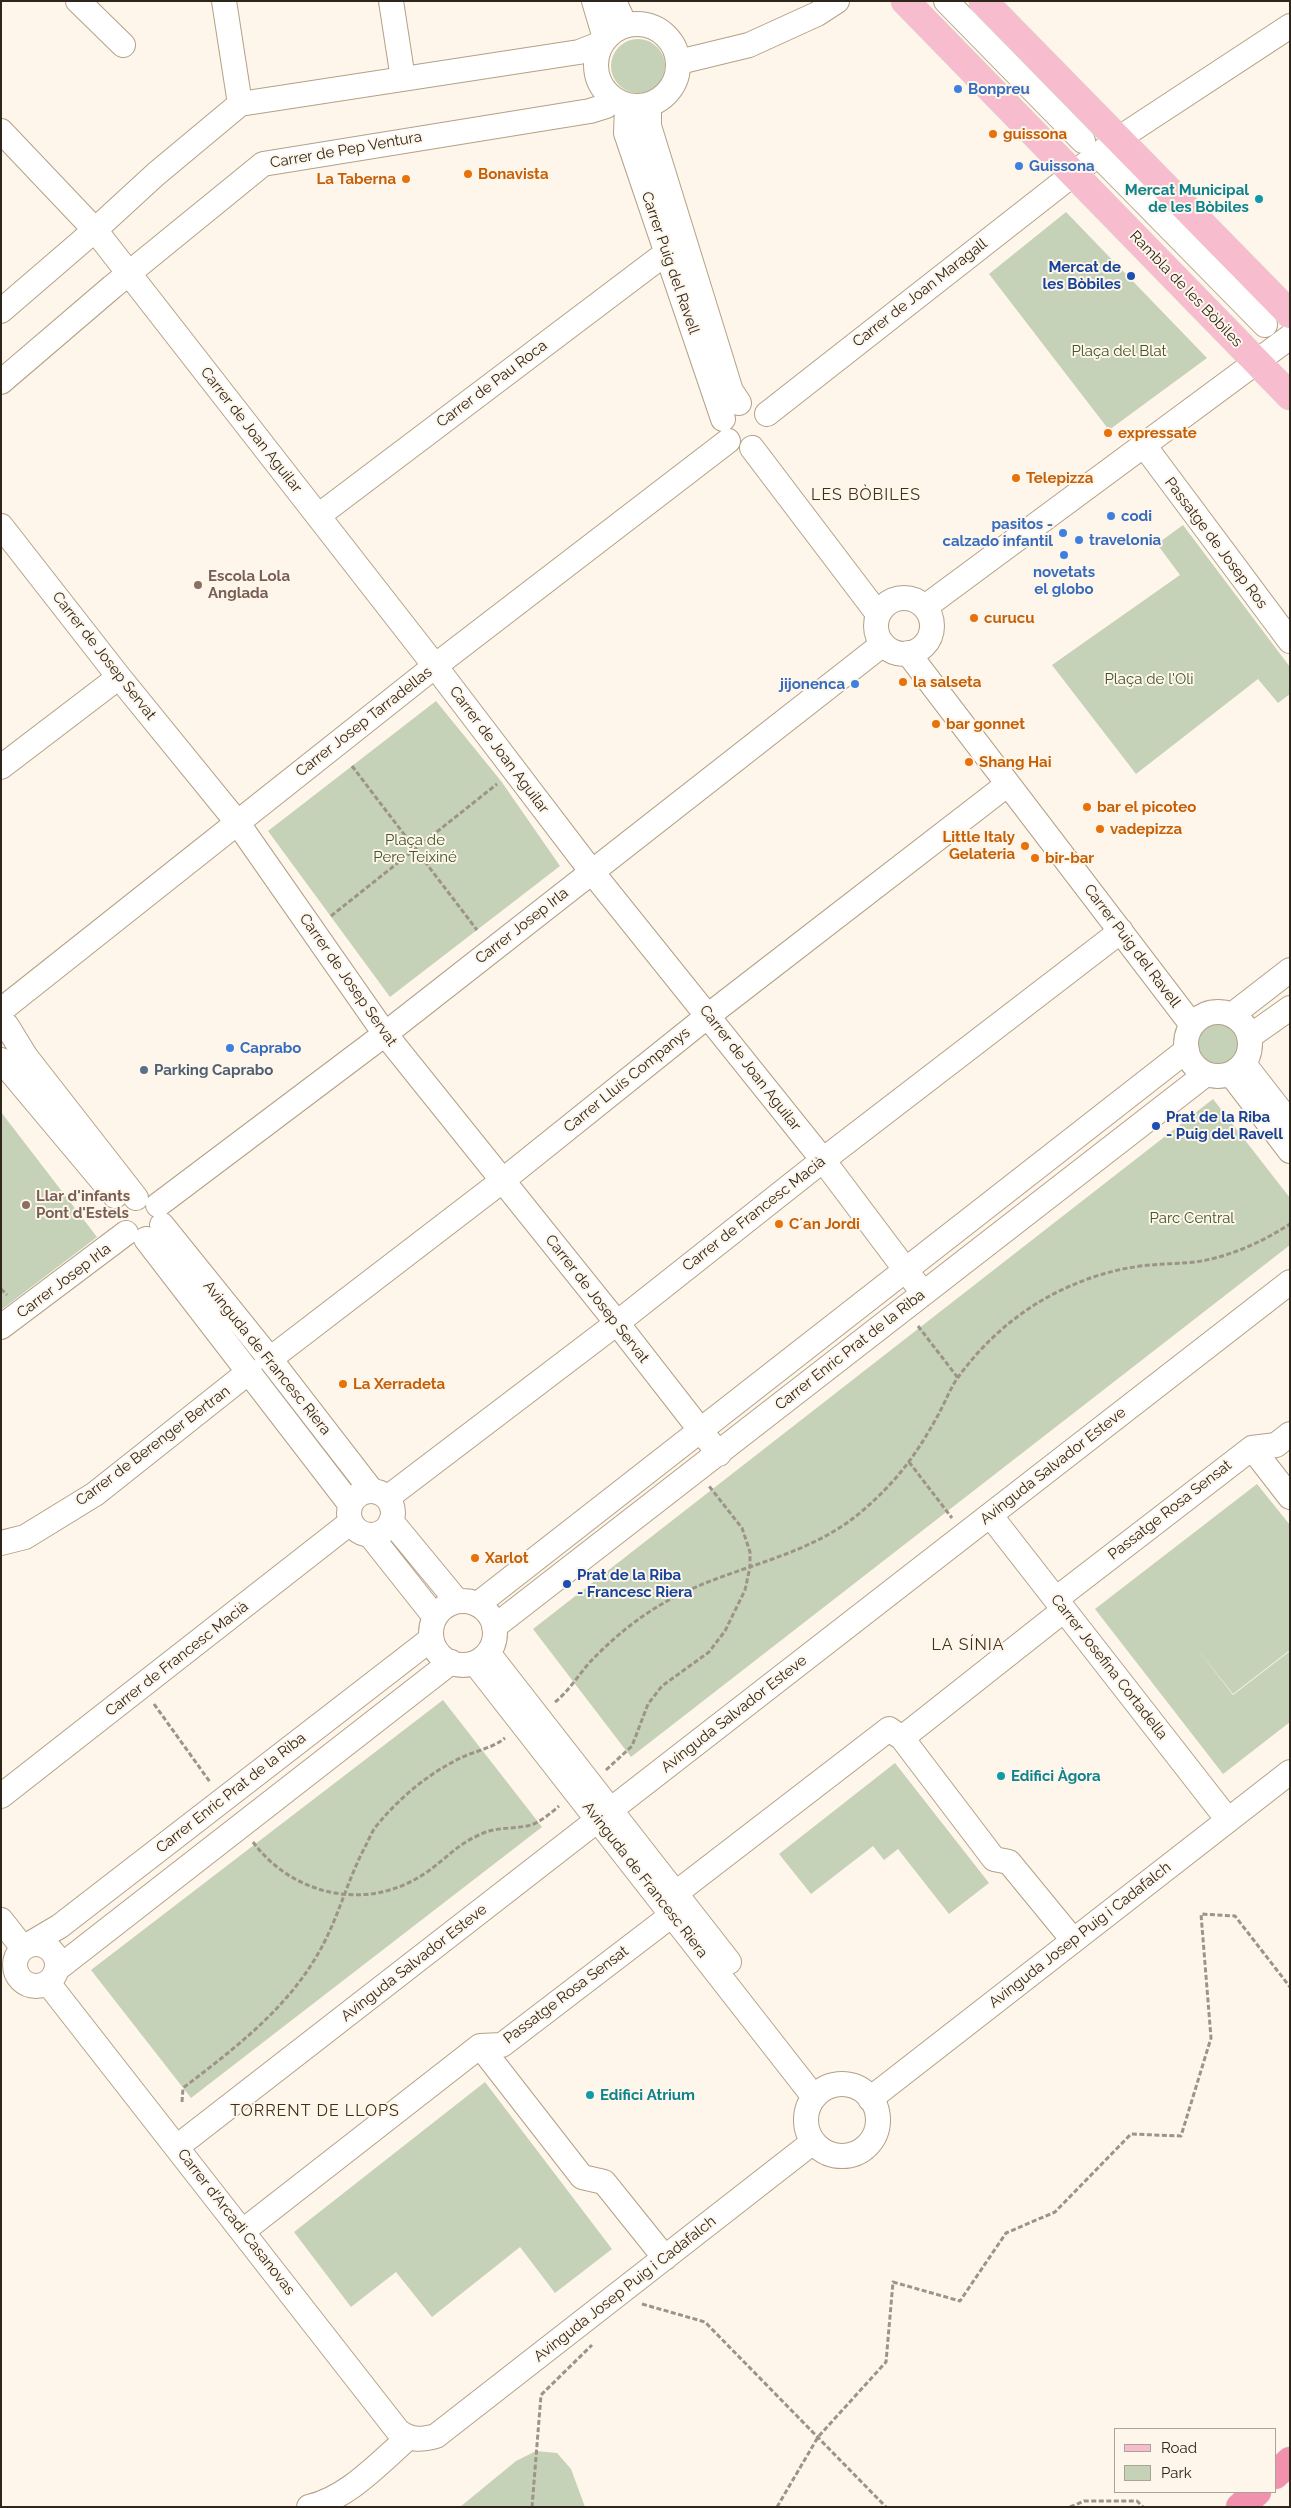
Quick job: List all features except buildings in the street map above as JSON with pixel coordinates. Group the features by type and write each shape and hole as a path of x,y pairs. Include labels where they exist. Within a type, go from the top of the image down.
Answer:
{"highway":[{"path":"1276,2474 1290,2461"},
{"path":"1240,2507 1255,2493"}],"main road":[{"name":"Rambla de les Bòbiles","path":"905,1 1290,396"},
{"path":"983,1 1111,150 1284,320"}],"street":[{"path":"78,1 123,45"},
{"path":"224,1 240,104"},
{"path":"391,1 402,79"},
{"path":"1,311 95,230 156,174 240,104 579,52 604,41 626,25 644,24 661,31 670,39 676,50 679,62 678,76 672,89 662,99 630,103 604,90 597,73 597,54 604,41 594,1"},
{"path":"614,1 626,25"},
{"path":"679,62 749,45 817,14 837,1"},
{"path":"946,1 1083,141"},
{"path":"1074,174 1290,26"},
{"name":"Carrer Puig del Ravell","path":"630,103 626,133 666,253 730,421"},
{"name":"Carrer Puig del Ravell","path":"630,103 649,126 732,391 730,421"},
{"name":"Carrer de Pep Ventura","path":"1,382 263,164 630,103"},
{"name":"Carrer de Joan Aguilar","path":"1,131 95,230 435,666 592,872 709,1015 823,1160 923,1293"},
{"name":"Carrer de Joan Maragall","path":"767,414 1074,174"},
{"name":"Carrer de Pau Roca","path":"318,516 666,253"},
{"path":"925,607 1255,361 1284,320"},
{"path":"755,404 767,414 770,428 759,444 740,449 730,421 755,404"},
{"name":"Carrer Josep Tarradellas","path":"4,1018 237,822 435,666 730,421"},
{"path":"759,444 884,608"},
{"name":"Passatge de Josep Ros","path":"1142,444 1290,641"},
{"name":"Carrer de Josep Servat","path":"1,526 119,677 237,822 385,1034 617,1323 719,1454"},
{"path":"902,598 910,598 925,607 932,623 931,632 916,649 895,652 883,644 876,629 884,608 902,598"},
{"name":"Carrer Josep Irla","path":"1,1327 385,1034 883,644"},
{"name":"Carrer Puig del Ravell","path":"916,649 1008,784 1121,931 1199,1020"},
{"name":"Carrer Puig del Ravell","path":"916,649 1199,1020"},
{"path":"1,767 119,677"},
{"name":"Carrer Lluís Companys","path":"270,1359 502,1181 709,1015 1008,784"},
{"name":"Carrer de Francesc Macià","path":"383,1503 617,1323 823,1160 1121,931"},
{"path":"1232,1015 1290,970"},
{"path":"1249,1037 1290,1008"},
{"path":"1213,1012 1232,1015 1244,1026 1249,1037 1250,1049 1237,1069 1219,1077 1206,1074 1192,1064 1186,1050 1187,1035 1199,1020 1213,1012"},
{"name":"Avinguda de Francesc Riera","path":"4,1018 26,1057 351,1513"},
{"name":"Carrer Enric Prat de la Riba","path":"467,1602 699,1430 904,1268 1186,1050"},
{"name":"Avinguda de Francesc Riera","path":"1,1060 270,1359 383,1503 467,1602"},
{"path":"1237,1069 1290,1122"},
{"path":"1237,1069 1290,1151"},
{"name":"Carrer Enric Prat de la Riba","path":"494,1627 1206,1074"},
{"name":"Avinguda Salvador Esteve","path":"178,2146 1290,1282"},
{"name":"Carrer de Berenger Bertran","path":"1,1543 25,1537 95,1494 250,1371"},
{"name":"Passatge Rosa Sensat","path":"480,2046 502,2045 888,1730 902,1738 1060,1604 1252,1448 1276,1445 1290,1434"},
{"path":"1252,1448 1290,1496"},
{"path":"361,1493 383,1503 386,1530 370,1535 358,1531 351,1513 361,1493"},
{"name":"Carrer de Francesc Macià","path":"1,1796 142,1687 351,1513"},
{"name":"Carrer Josefina Cortadella","path":"990,1515 1228,1820"},
{"path":"370,1535 433,1628 440,1655 451,1662 466,1665 481,1658 494,1639 494,1627 487,1611 467,1602 444,1606 433,1628"},
{"name":"Carrer Enric Prat de la Riba","path":"18,1953 60,1926 222,1799 433,1628"},
{"name":"Avinguda de Francesc Riera","path":"481,1658 821,2092"},
{"path":"52,1976 56,1957 48,1947 42,1944 18,1953 15,1960 16,1972 23,1982 40,1986 451,1662"},
{"path":"902,1738 994,1859 1009,1862 1074,1940"},
{"name":"Avinguda Josep Puig i Cadafalch","path":"870,2098 1290,1772"},
{"path":"1,1920 18,1953"},
{"name":"Carrer d'Arcadi Casanovas","path":"52,1976 243,2231 398,2431 408,2438"},
{"path":"243,2231 480,2046 582,2177 604,2182 665,2258"},
{"path":"840,2084 853,2086 870,2098 877,2113 877,2127 870,2142 864,2148 852,2154 839,2156 821,2150 813,2142 808,2133 806,2118 821,2092 840,2084"},
{"name":"Avinguda Josep Puig i Cadafalch","path":"408,2438 422,2440 436,2436 813,2142"},
{"path":"310,2507 322,2504 358,2481 408,2438"}],"path":[{"path":"352,766 477,930"},
{"path":"331,916 501,781"},
{"path":"182,2102 183,2088 248,2038 297,1984 320,1951 356,1863 376,1825 404,1797 435,1771 468,1755 498,1744 563,1696 592,1660 626,1630 662,1604 705,1583 793,1553 828,1536 859,1514 894,1483 909,1462 963,1371 1009,1322 1041,1301 1081,1282 1111,1271 1209,1259 1237,1251 1263,1241 1290,1224"},
{"path":"909,1462 964,1534"},
{"path":"142,1687 222,1799"},
{"path":"776,2507 818,2437 886,2362 893,2282 960,2300 1006,2233 1055,2212 1131,2134 1181,2136 1210,2038 1200,1914 1236,1916 1290,1987"},
{"path":"635,2303 705,2322 886,2507"},
{"path":"532,2507 541,2395 595,2342"},
{"path":"1070,2507 1084,2501 1137,2501 1143,2507"}],"green space":[{"path":"633,39 643,39 653,43 661,51 665,66 661,81 653,89 643,93 633,93 623,89 615,81 611,71 611,61 615,51 623,43"},
{"name":"Plaça del Blat","path":"1066,212 1207,358 1109,430 989,274"},
{"name":"Plaça de l'Oli","path":"1183,525 1290,667 1290,694 1278,703 1258,679 1136,774 1052,665 1180,575 1157,544"},
{"name":"Plaça de Pere Teixiné","path":"436,701 501,781 560,866 390,997 268,831"},
{"path":"1213,1023 1221,1023 1233,1029 1239,1045 1233,1061 1221,1067 1213,1067 1201,1061 1195,1049 1195,1041 1201,1029"},
{"name":"Parc Central","path":"1213,1099 1290,1198 1290,1245 631,1757 533,1629"},
{"name":"Llar d'infants Pont d'Estels","path":"1,1112 97,1237 1,1310"},
{"path":"1257,1484 1290,1525 1290,1650 1233,1694 1195,1646 1233,1695 1290,1651 1290,1722 1223,1774 1095,1609"},
{"path":"443,1700 542,1827 191,2098 91,1970"},
{"path":"895,1763 989,1883 949,1914 898,1849 884,1860 873,1846 811,1894 779,1854"},
{"path":"485,2082 612,2249 555,2293 520,2247 432,2317 396,2272 351,2307 294,2232"},
{"path":"536,2451 557,2453 571,2469 585,2507 460,2507 516,2461"}],"place":[{"name":"Bonpreu","path":"958,89"},
{"name":"guissona","path":"993,134"},
{"name":"Guissona","path":"1019,166"},
{"name":"Bonavista","path":"468,174"},
{"name":"La Taberna","path":"406,179"},
{"name":"Mercat Municipal de les Bòbiles","path":"1259,199"},
{"name":"Mercat de les Bòbiles","path":"1131,276"},
{"name":"expressate","path":"1108,433"},
{"name":"Telepizza","path":"1016,478"},
{"name":"codi","path":"1111,516"},
{"name":"pasitos - calzado infantil","path":"1063,533"},
{"name":"travelonia","path":"1079,540"},
{"name":"novetats el globo","path":"1064,555"},
{"name":"Escola Lola Anglada","path":"198,585"},
{"name":"curucu","path":"974,618"},
{"name":"la salseta","path":"903,682"},
{"name":"jijonenca","path":"855,684"},
{"name":"bar gonnet","path":"936,724"},
{"name":"Shang Hai","path":"969,762"},
{"name":"bar el picoteo","path":"1087,807"},
{"name":"vadepizza","path":"1100,829"},
{"name":"Little Italy Gelateria","path":"1025,846"},
{"name":"bir-bar","path":"1035,858"},
{"name":"Caprabo","path":"230,1048"},
{"name":"Parking Caprabo","path":"144,1070"},
{"name":"Prat de la Riba - Puig del Ravell","path":"1156,1126"},
{"name":"Llar d'infants Pont d'Estels","path":"26,1205"},
{"name":"C´an Jordi","path":"779,1224"},
{"name":"La Xerradeta","path":"343,1384"},
{"name":"Xarlot","path":"475,1558"},
{"name":"Prat de la Riba - Francesc Riera","path":"567,1584"},
{"name":"Edifici Àgora","path":"1001,1776"},
{"name":"Edifici Atrium","path":"590,2095"}],"district":[{"name":"LES BÒBILES","path":"866,495"},
{"name":"LA SÍNIA","path":"968,1645"},
{"name":"TORRENT DE LLOPS","path":"315,2111"}]}
